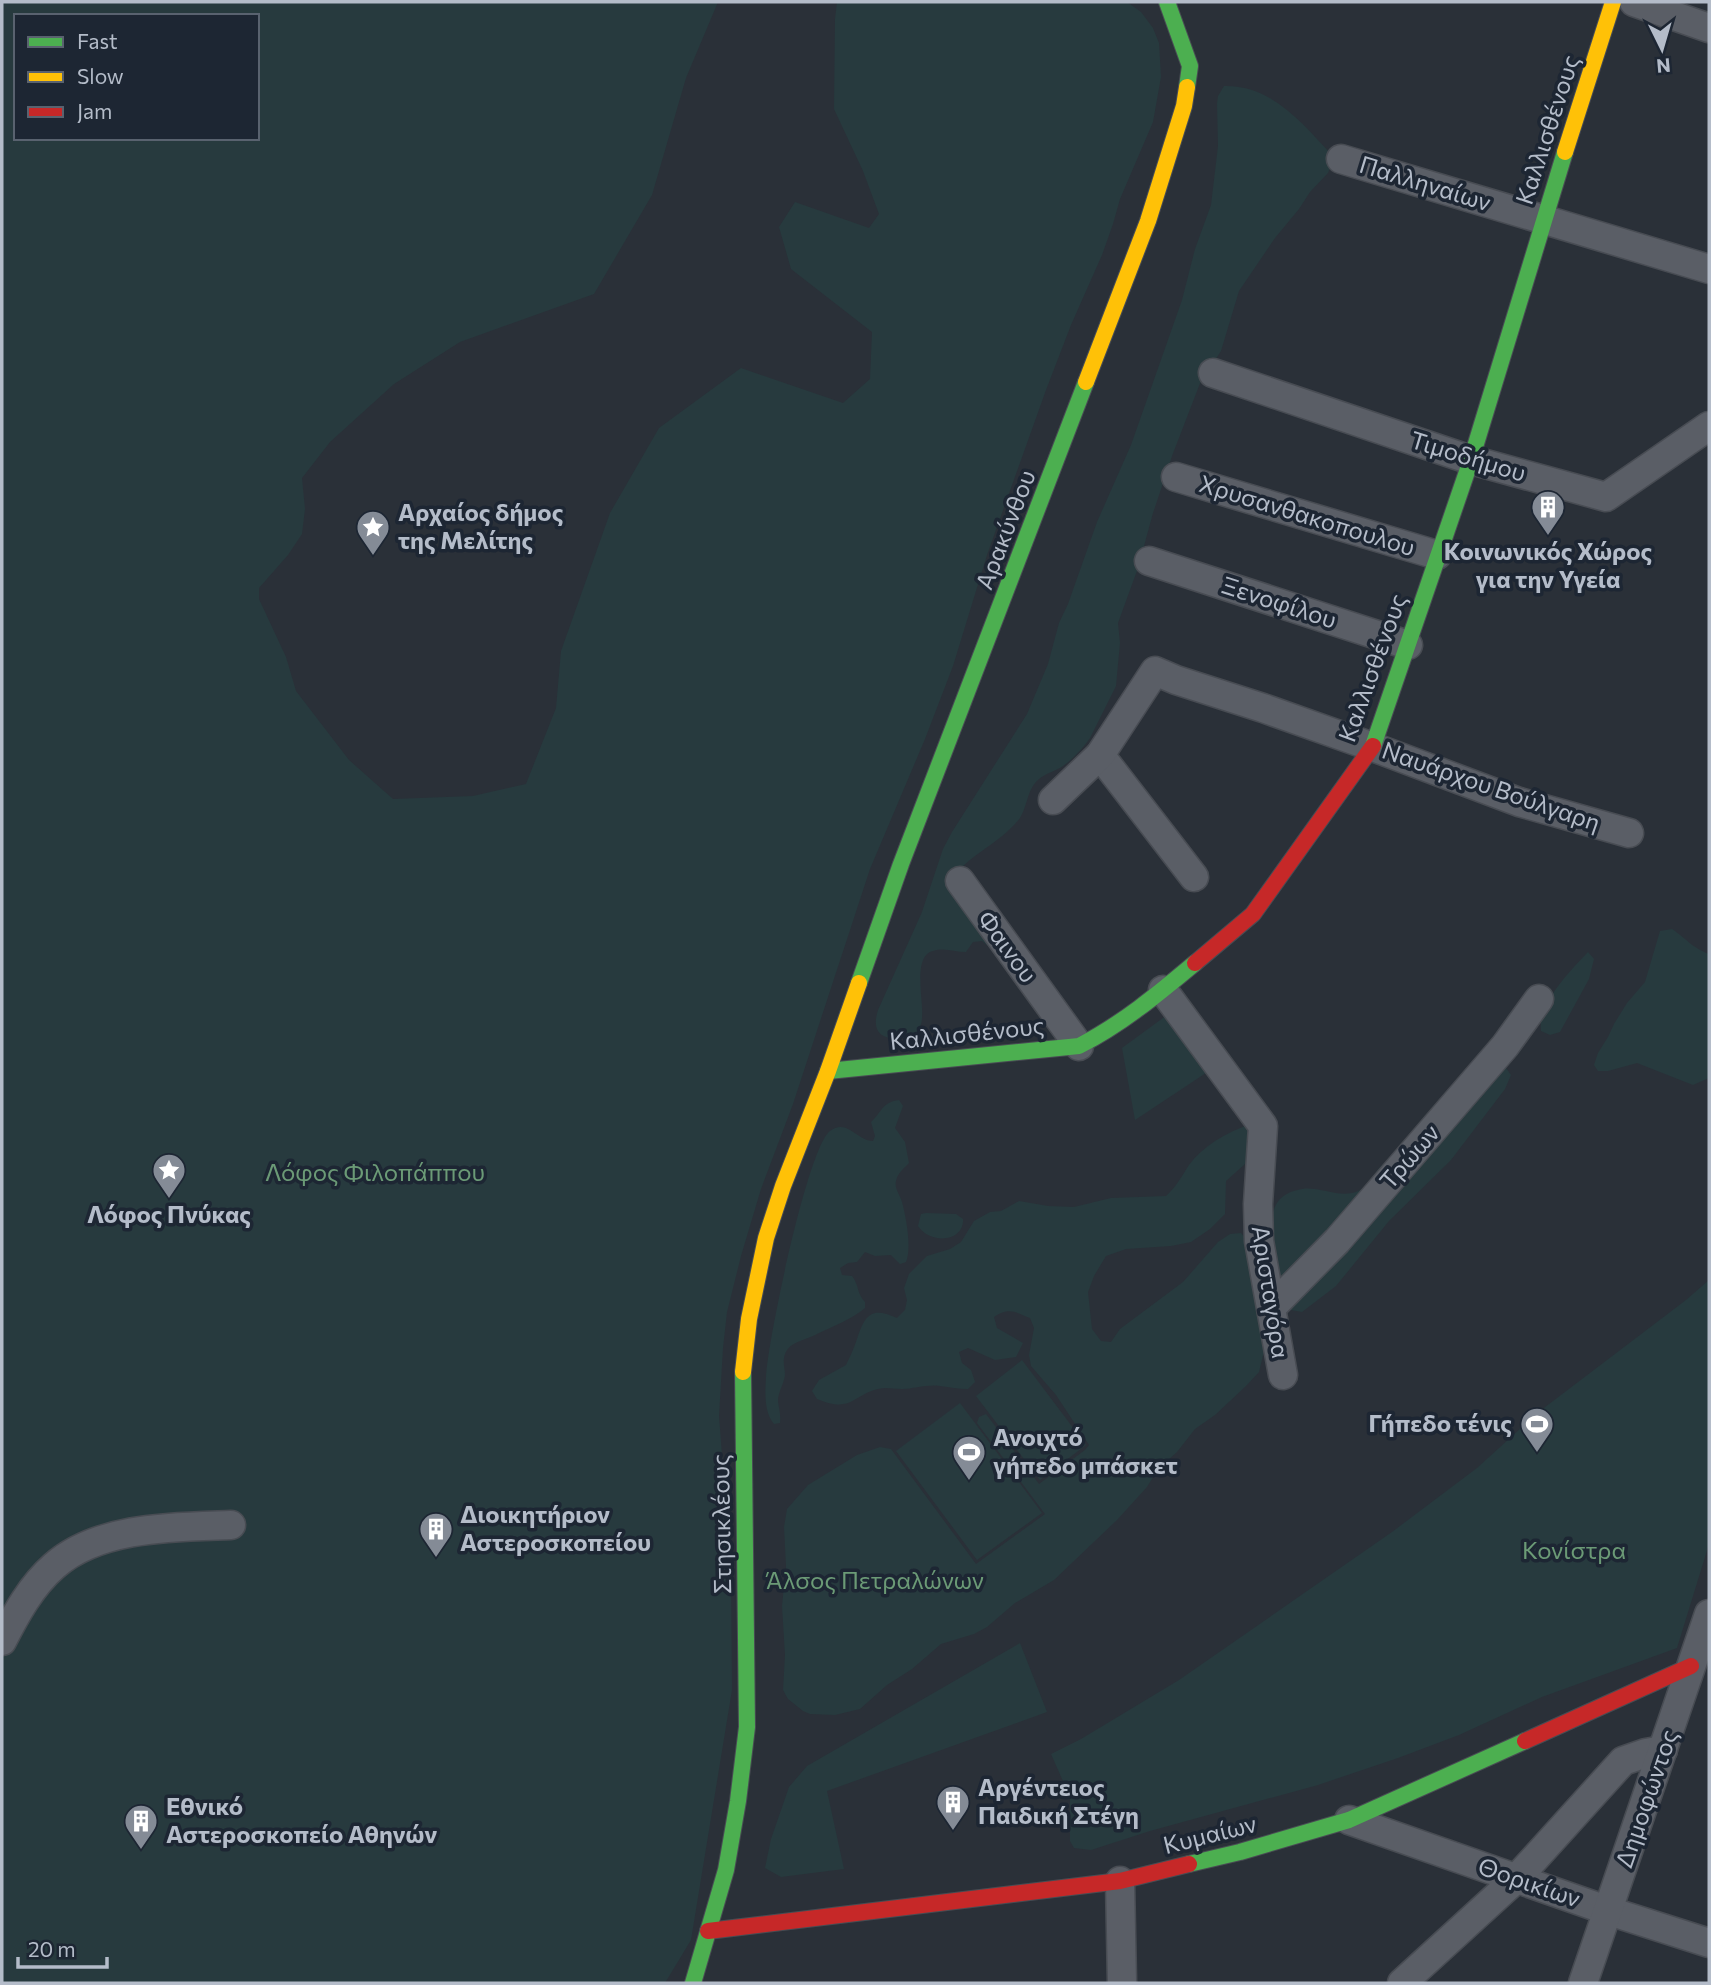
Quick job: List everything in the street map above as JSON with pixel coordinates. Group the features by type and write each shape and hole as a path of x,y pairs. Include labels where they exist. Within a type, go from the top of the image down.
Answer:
{"street":[{"name":"Αρακύνθου","path":"828,1070 901,864 1138,247 1165,170 1184,106 1190,66 1167,2"},
{"name":"Καλλισθένους","path":"828,1070 1079,1046 1128,1018 1253,914 1373,747 1471,460 1613,2"},
{"path":"1634,2 1709,28"},
{"name":"Παλληναίων","path":"1341,159 1709,269"},
{"name":"Τιμοδήμου","path":"1213,373 1471,460 1606,497 1709,426"},
{"name":"Χρυσανθακοπουλου","path":"1176,477 1437,555"},
{"name":"Ξενοφίλου","path":"1149,561 1408,645"},
{"name":"Ναυάρχου Βούλγαρη","path":"1100,755 1155,671 1373,747 1519,802 1629,833"},
{"path":"1053,800 1100,755 1194,877"},
{"name":"Φαινου","path":"960,881 1079,1046"},
{"name":"Αρισταγόρα","path":"1163,990 1263,1126 1258,1204 1259,1241 1283,1375"},
{"name":"Τρώων","path":"1272,1307 1337,1241 1504,1046 1539,999"},
{"name":"Στησικλέους","path":"693,1983 726,1870 747,1727 744,1349 766,1238 828,1070"},
{"path":"2,1641 41,1578 71,1553 111,1537 146,1530 231,1525"},
{"name":"Δημοφώντος","path":"1583,1983 1709,1614"},
{"name":"Κυμαίων","path":"708,1931 1120,1881 1240,1852 1349,1820 1691,1666"},
{"path":"1402,1983 1517,1878 1623,1761 1663,1750"},
{"name":"Θορικίων","path":"1349,1820 1709,1943"},
{"path":"1120,1881 1122,1983"}],"green space":[{"name":"Λόφος Φιλοπάππου","path":"2,2 718,2 686,78 652,195 594,294 460,342 394,384 330,442 302,478 305,509 302,534 288,555 259,588 259,599 286,657 296,691 349,760 393,799 473,796 526,784 556,708 561,651 610,513 659,428 741,368 843,403 870,379 872,332 791,269 779,227 795,202 869,228 879,214 863,171 834,109 837,2 1127,2 1141,12 1153,28 1159,43 1161,77 1153,122 1046,390 987,555 953,666 870,869 793,1104 761,1189 741,1256 727,1312 719,1416 731,1570 732,1690 691,1940 665,1983 2,1983"},
{"path":"1224,86 1257,92 1285,108 1331,154 1331,165 1328,173 1275,238 1239,291 1221,351 1204,373 1172,456 1138,568 1118,623 1120,643 1116,686 1090,738 1067,763 1039,779 1032,787 1023,813 1013,826 954,876 996,946 989,947 982,941 973,942 966,952 941,949 927,955 921,970 922,1018 917,1035 885,1037 877,1028 878,1010 922,912 943,849 1027,714 1048,664 1059,623 1097,522 1131,445 1182,300 1195,249 1211,205 1218,146 1217,104"},
{"path":"1672,929 1693,946 1709,954 1709,1078 1693,1085 1637,1063 1598,1071 1594,1065 1598,1053 1627,1003 1645,982 1660,931"},
{"path":"1588,952 1594,959 1589,979 1560,1032 1550,1035 1541,1031 1544,1010 1550,999"},
{"path":"1178,1007 1221,1063 1135,1120 1122,1048"},
{"path":"1506,1068 1511,1075 1505,1089 1451,1160 1389,1221 1336,1286 1302,1312 1291,1310 1277,1282 1272,1232 1273,1213 1282,1198 1290,1192 1302,1189 1342,1194 1361,1190 1383,1164 1396,1157 1497,1071"},
{"path":"899,1100 903,1106 895,1128 905,1142 909,1163 899,1174 896,1184 908,1232 906,1262 900,1264 891,1255 875,1256 865,1252 857,1262 840,1268 842,1275 852,1276 854,1279 865,1302 865,1308 789,1348 784,1358 785,1375 778,1398 780,1423 774,1424 768,1414 765,1396 773,1327 800,1207 821,1145 830,1131 842,1127 873,1141 875,1136 871,1122 886,1105"},
{"name":"Άλσος Πετραλώνων","path":"1248,1125 1255,1144 1245,1164 1226,1181 1225,1214 1191,1242 1126,1249 1106,1256 1088,1292 1092,1329 1101,1341 1111,1342 1120,1329 1183,1282 1218,1242 1230,1234 1241,1233 1247,1240 1265,1347 1259,1372 1215,1415 1195,1429 1117,1520 1054,1580 1015,1603 987,1627 941,1644 860,1709 835,1715 810,1714 803,1711 788,1699 783,1690 785,1655 782,1606 787,1509 808,1485 857,1455 880,1447 891,1449 976,1564 1045,1514 977,1423 979,1417 986,1414 1039,1484 1089,1445 1056,1395 1031,1366 1029,1355 1034,1328 1030,1318 1016,1312 1008,1311 994,1317 997,1328 1023,1343 1016,1357 995,1360 968,1348 959,1352 962,1363 971,1370 975,1382 968,1389 935,1386 885,1388 839,1404 817,1399 812,1391 819,1380 846,1365 863,1324 870,1315 881,1313 897,1318 905,1310 907,1300 904,1288 909,1274 927,1256 950,1249 961,1242 974,1221 1019,1201 1074,1207 1111,1198 1166,1196 1201,1151"},
{"path":"921,1214 956,1214 963,1219 962,1227 952,1237 930,1236 918,1226"},
{"name":"Κονίστρα","path":"1709,1280 1709,1544 1677,1648 1542,1697 1459,1735 1318,1785 1091,1850 1074,1848 1070,1841 1070,1797 1051,1754 1179,1680 1392,1532 1477,1468 1534,1414"},
{"name":"Ανοιχτό γήπεδο μπάσκετ","path":"1022,1360 1086,1445 1040,1480 976,1396"},
{"name":"Ανοιχτό γήπεδο μπάσκετ","path":"960,1403 1042,1513 977,1560 896,1451"},
{"path":"1020,1643 1047,1712 827,1791 844,1869 781,1877 765,1868 771,1839 789,1787 807,1766"}],"traffic: fast":[{"path":"1167,2 1190,66 1187,87"},
{"path":"1373,746 1471,460 1565,152"},
{"path":"859,983 901,864 1086,382"},
{"path":"828,1071 1079,1046 1125,1018 1195,963"},
{"path":"693,1983 726,1870 747,1727 743,1372"},
{"path":"1189,1864 1349,1820 1525,1741"}],"traffic: slow":[{"path":"1565,152 1613,2"},
{"path":"1086,382 1148,221 1184,106 1187,87"},
{"path":"743,1372 749,1319 766,1238 859,983"}],"traffic: jam":[{"path":"1195,963 1253,914 1373,746"},
{"path":"1525,1741 1691,1666"},
{"path":"708,1931 1120,1881 1189,1864"}],"place":[{"name":"Κοινωνικός Χώρος για την Υγεία","path":"1548,537"},
{"name":"Αρχαίος δήμος της Μελίτης","path":"373,557"},
{"name":"Λόφος Πνύκας","path":"169,1200"},
{"name":"Γήπεδο τένις","path":"1537,1454"},
{"name":"Ανοιχτό γήπεδο μπάσκετ","path":"969,1482"},
{"name":"Διοικητήριον Αστεροσκοπείου","path":"436,1559"},
{"name":"Αργέντειος Παιδική Στέγη","path":"953,1832"},
{"name":"Εθνικό Αστεροσκοπείο Αθηνών","path":"141,1851"}]}
